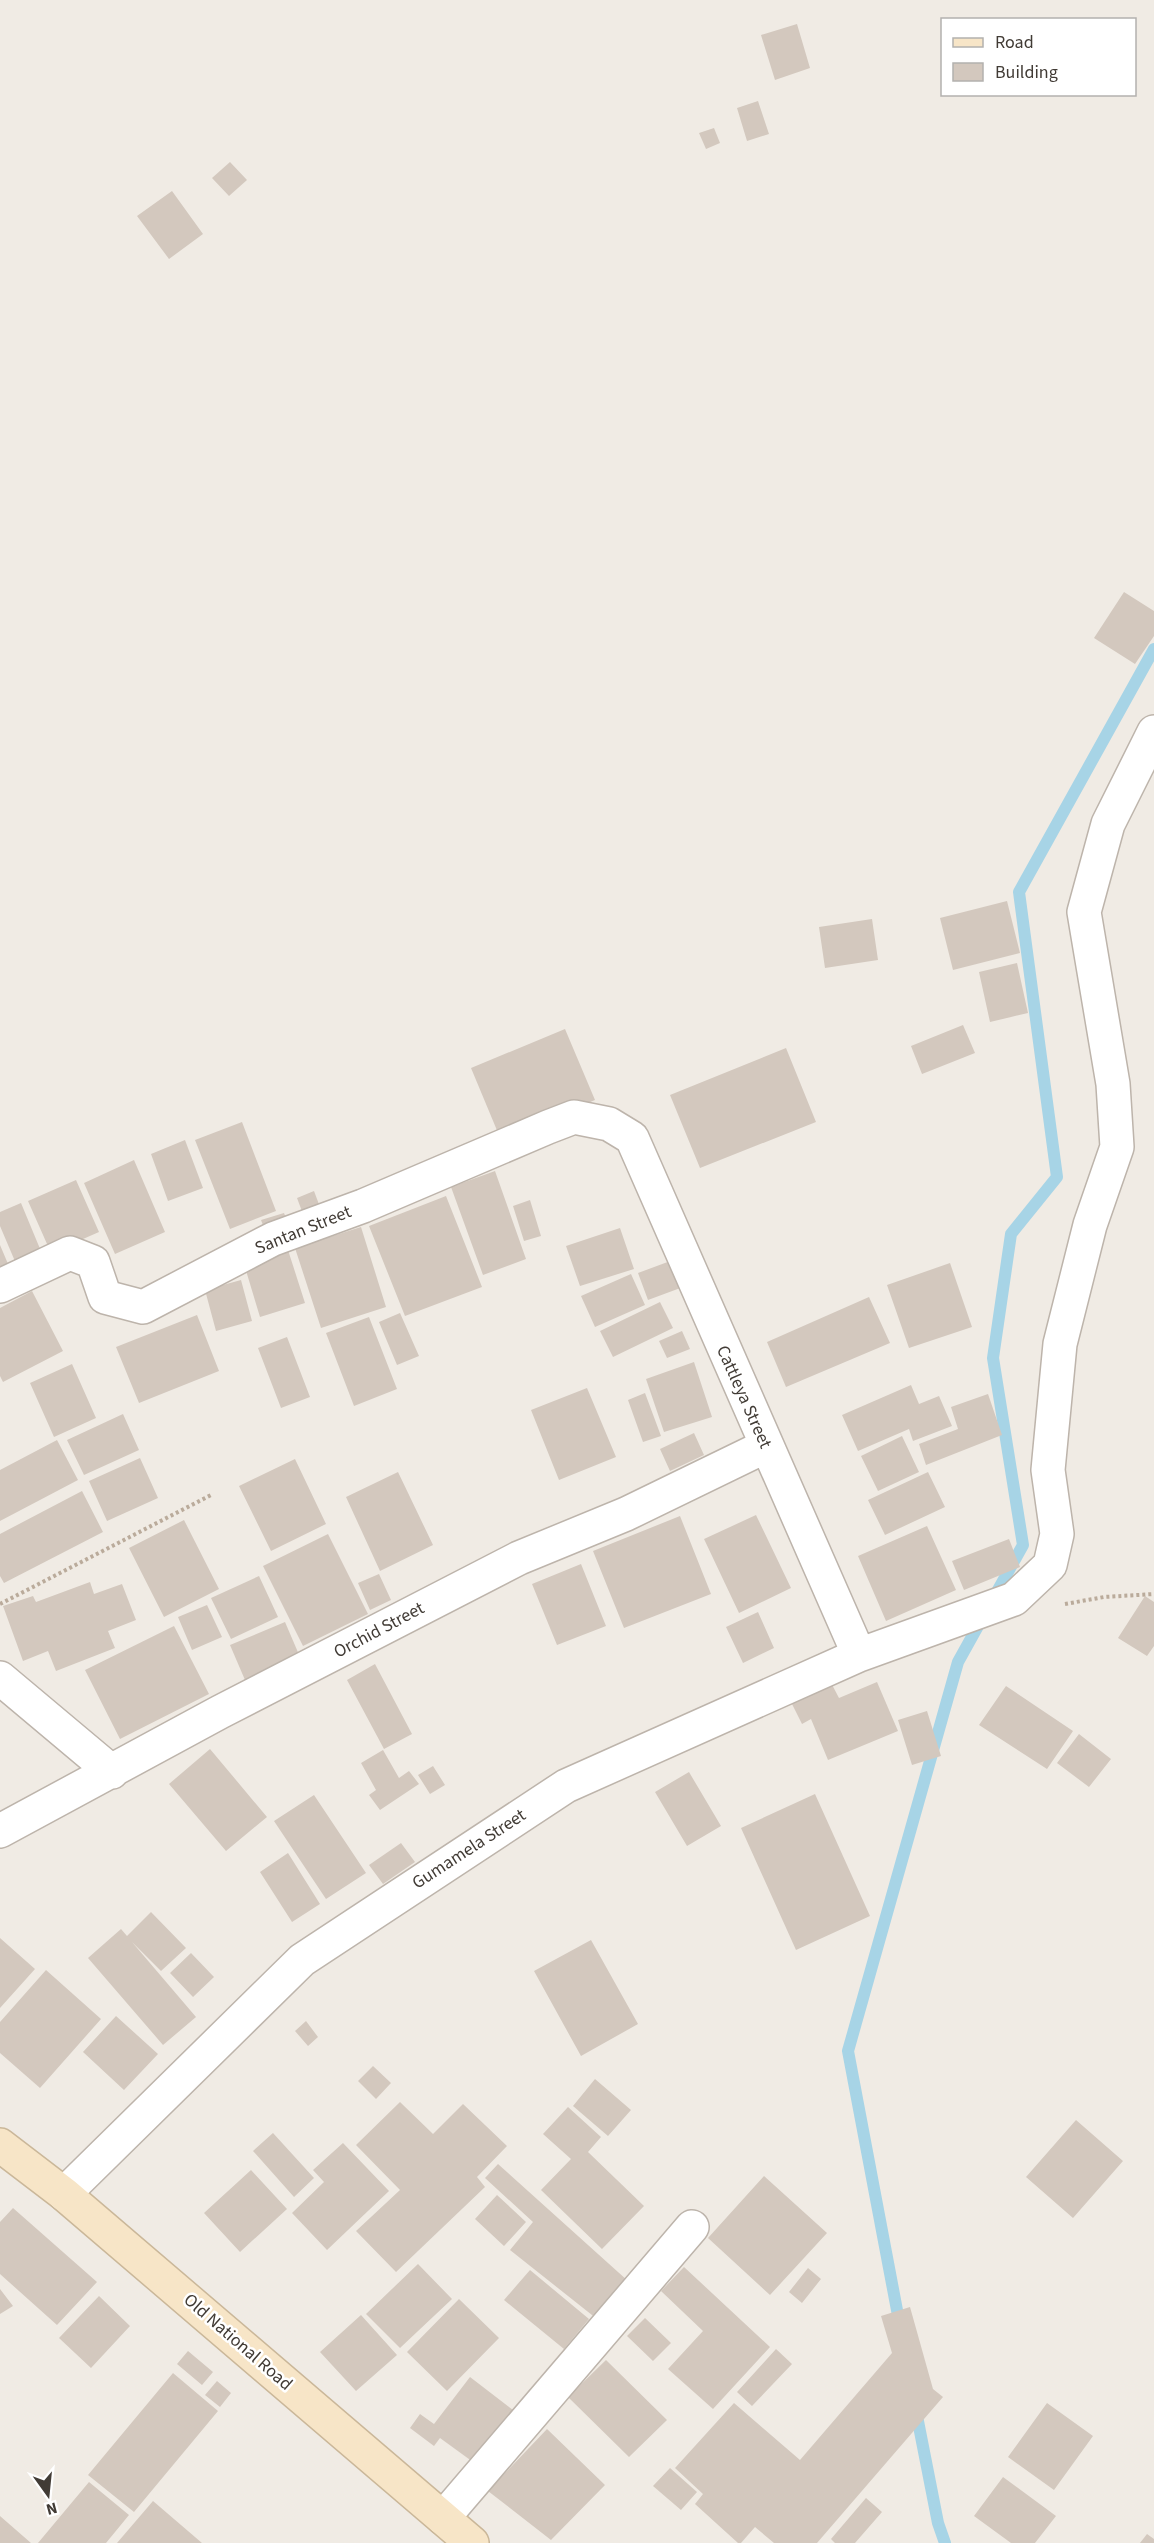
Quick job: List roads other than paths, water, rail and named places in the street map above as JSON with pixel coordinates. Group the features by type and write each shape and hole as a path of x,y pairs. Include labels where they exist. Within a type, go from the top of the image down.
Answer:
{"main road":[{"name":"Old National Road","path":"0,2145 64,2194 472,2543"}],"street":[{"name":"Gumamela Street","path":"64,2194 302,1960 566,1786 859,1655 951,1622 1022,1592 1050,1565 1058,1534 1048,1470 1060,1344 1090,1225 1117,1147 1113,1084 1084,912 1108,824 1154,732"},
{"name":"Santan Street","path":"0,1286 70,1253 93,1262 105,1297 142,1307 273,1239 363,1206 574,1118 609,1124 632,1138"},
{"name":"Cattleya Street","path":"632,1138 859,1655"},
{"name":"Orchid Street","path":"0,1831 220,1712 519,1558 626,1514 766,1446"},
{"path":"0,1678 112,1772"},
{"path":"443,2518 692,2227"}],"waterway":[{"path":"993,1599 1023,1545 993,1358 1011,1234 1057,1177 1019,892 1154,649"},
{"path":"900,2326 848,2051 958,1662 983,1617"},
{"path":"916,2411 938,2523 945,2543"}]}
